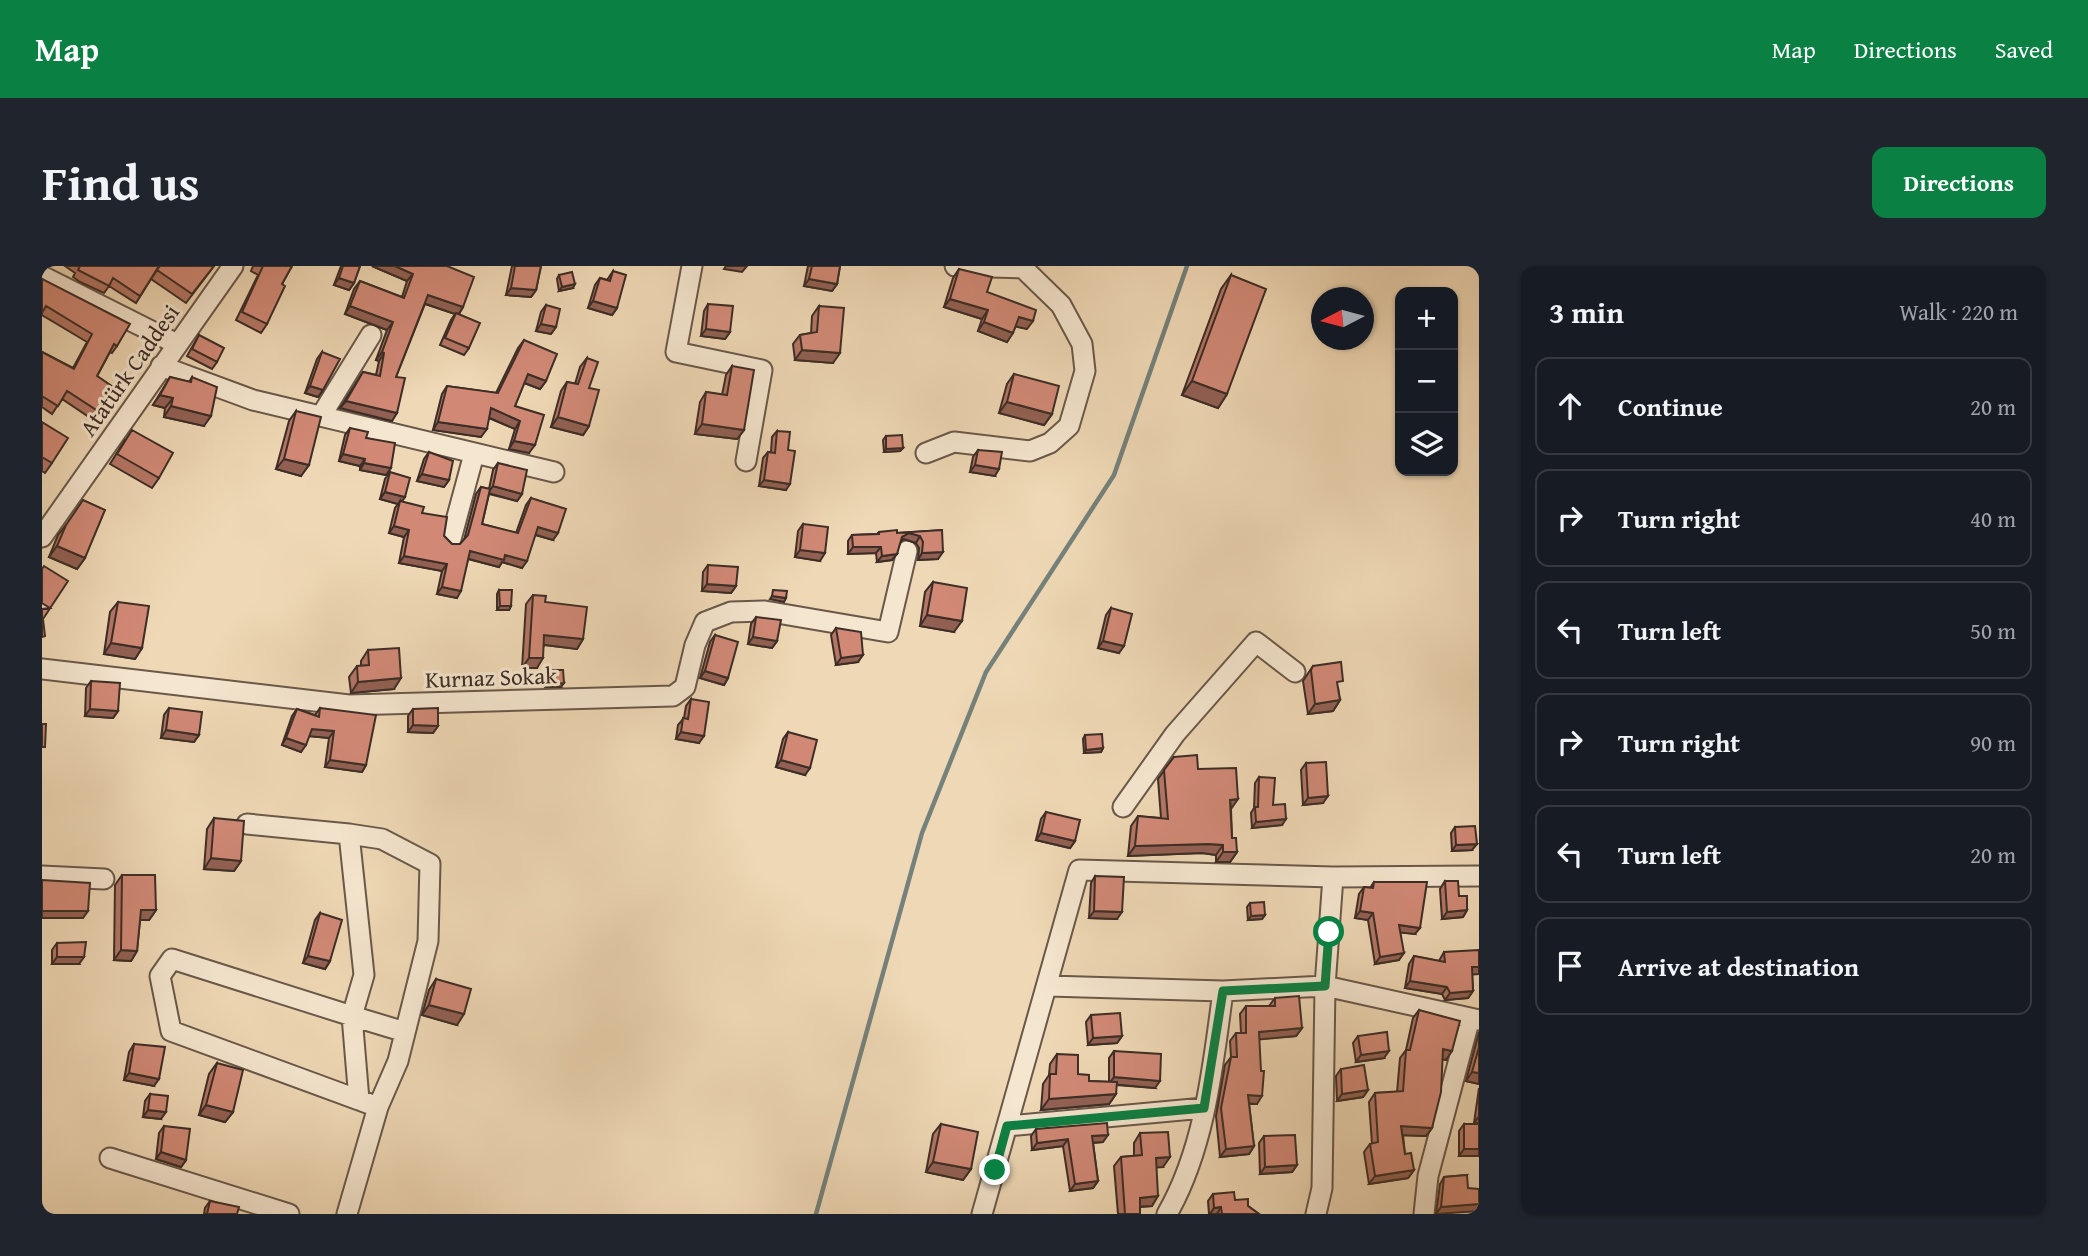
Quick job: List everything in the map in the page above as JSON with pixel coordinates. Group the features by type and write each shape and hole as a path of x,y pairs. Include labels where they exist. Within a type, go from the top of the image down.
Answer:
{"street":[{"name":"Atatürk Caddesi","path":"42,537 233,266"},
{"path":"692,266 676,352 762,370 746,461"},
{"path":"926,453 954,442 1030,451 1050,443 1069,426 1085,371 1082,344 1060,305 1022,267 955,266"},
{"path":"42,276 177,344"},
{"path":"321,416 371,335"},
{"path":"161,366 253,400 554,472"},
{"path":"451,540 474,454"},
{"name":"Kurnaz Sokak","path":"42,669 349,705 673,696 685,687 695,645 705,622 731,612 765,611 888,632 907,551"},
{"path":"1123,807 1175,734 1256,642 1295,672"},
{"path":"247,824 382,839 430,864 428,940 398,1061 378,1107 347,1214"},
{"path":"349,834 364,975 352,1016 359,1100"},
{"path":"987,1214 1007,1126 1079,870 1333,877 1479,876"},
{"path":"42,876 104,879"},
{"path":"1316,1214 1322,1188 1325,986 1333,877"},
{"path":"378,1107 171,1031 160,976 172,959 405,1032"},
{"path":"1048,986 1223,991 1325,986 1475,1019 1428,1176 1424,1214"},
{"path":"1167,1214 1184,1185 1204,1108 1223,991"},
{"path":"1007,1126 1204,1108"},
{"path":"110,1158 289,1214"}],"building":[{"path":"80,266 159,266 140,296 113,278 109,286 78,270"},
{"path":"160,266 214,266 192,294 157,270"},
{"path":"263,266 292,266 267,324 242,312"},
{"path":"343,266 360,266 354,283 339,278"},
{"path":"395,266 447,266 474,277 463,307 428,295 396,377 405,378 397,413 346,401 363,372 380,376 382,352 393,322 350,306 360,281 404,298 413,274"},
{"path":"515,266 541,266 536,290 511,288"},
{"path":"812,266 840,266 837,284 809,279"},
{"path":"959,269 992,277 987,292 1036,310 1033,321 1019,317 1013,333 984,322 988,310 950,299"},
{"path":"613,271 626,275 617,308 593,301 600,278 610,281"},
{"path":"572,272 575,284 562,287 559,275"},
{"path":"1231,275 1266,289 1227,394 1192,381"},
{"path":"42,279 130,324 117,346 114,344 97,376 113,387 98,411 67,391 58,406 42,396 42,352 74,369 92,334 46,306 42,313"},
{"path":"708,304 733,306 730,332 706,329"},
{"path":"546,305 560,309 556,327 541,324"},
{"path":"819,306 844,308 840,353 802,350 800,335 817,332"},
{"path":"456,313 480,323 469,348 445,338"},
{"path":"199,335 224,348 217,362 192,349"},
{"path":"524,340 557,354 546,381 528,374 515,406 544,415 535,445 514,441 520,421 491,408 487,429 438,422 447,386 498,393"},
{"path":"322,352 340,359 323,390 310,386"},
{"path":"587,358 598,362 589,388 599,390 589,426 558,417 567,382 578,384"},
{"path":"732,366 754,370 744,430 702,424 706,392 727,395"},
{"path":"1014,374 1059,386 1052,414 1007,402"},
{"path":"170,377 191,382 192,377 217,387 211,416 171,406 173,398 160,395"},
{"path":"296,411 321,417 309,465 284,459"},
{"path":"42,422 68,438 52,463 42,457"},
{"path":"350,428 368,432 366,438 395,443 391,468 364,463 365,459 343,454"},
{"path":"132,430 173,453 159,478 117,454"},
{"path":"777,431 790,432 788,450 795,451 790,484 764,480 768,452 775,453"},
{"path":"902,435 903,448 886,449 886,436"},
{"path":"978,450 1002,452 999,469 975,465"},
{"path":"429,452 453,461 449,480 422,474"},
{"path":"498,463 527,470 522,494 493,486"},
{"path":"390,472 410,478 405,497 385,492"},
{"path":"481,487 490,489 482,524 518,533 531,498 566,509 558,533 538,527 527,561 505,555 504,560 470,551 461,591 442,587 447,564 404,556 409,530 394,526 400,501 424,507 422,513 447,517 444,536 452,544 460,544 468,535"},
{"path":"83,500 105,510 85,558 57,546 66,525"},
{"path":"803,524 828,527 825,553 800,550"},
{"path":"897,530 897,533 942,530 943,552 922,553 923,542 920,536 909,533 902,537 897,554 882,556 881,547 853,547 852,535"},
{"path":"708,565 738,567 736,586 707,584"},
{"path":"44,566 68,581 43,619 45,636 42,637 42,609 50,608 42,603"},
{"path":"933,582 967,588 962,621 927,615"},
{"path":"499,590 512,590 511,606 500,606"},
{"path":"773,590 787,591 786,598 772,596"},
{"path":"533,595 546,596 545,602 587,607 583,639 544,635 543,658 529,658"},
{"path":"118,602 149,606 142,648 111,643"},
{"path":"1111,608 1132,614 1124,646 1103,641"},
{"path":"756,617 781,620 777,641 753,637"},
{"path":"836,628 861,632 863,655 841,658"},
{"path":"715,635 738,642 728,678 705,671"},
{"path":"399,648 401,678 358,682 357,666 369,665 368,650"},
{"path":"1341,662 1343,681 1337,682 1340,700 1315,704 1311,670 1313,666"},
{"path":"548,670 563,670 564,683 549,684"},
{"path":"91,681 120,683 118,711 90,709"},
{"path":"691,699 709,702 704,736 681,732 683,718 688,719"},
{"path":"169,708 202,712 199,735 166,730"},
{"path":"320,708 376,715 366,765 330,760 334,731 312,729 306,745 286,738 297,709 319,717"},
{"path":"438,708 438,726 413,725 413,709"},
{"path":"42,724 46,724 45,747 42,747"},
{"path":"788,732 817,740 810,768 781,760"},
{"path":"1102,734 1103,748 1086,750 1085,735"},
{"path":"1197,755 1198,769 1236,768 1238,799 1230,800 1232,838 1236,838 1237,852 1223,852 1223,845 1209,844 1135,846 1138,816 1168,819 1164,770 1174,757"},
{"path":"1326,762 1328,796 1308,798 1306,763"},
{"path":"1259,777 1275,778 1273,805 1285,804 1286,819 1256,822"},
{"path":"1046,812 1080,820 1075,841 1041,833"},
{"path":"214,818 244,821 241,861 211,858"},
{"path":"1475,826 1477,844 1456,845 1455,827"},
{"path":"122,875 155,875 156,910 141,910 137,951 121,950"},
{"path":"1095,876 1124,877 1122,912 1094,911"},
{"path":"42,880 90,883 88,911 42,911"},
{"path":"1445,881 1458,881 1459,896 1467,896 1467,910 1447,912"},
{"path":"1374,882 1427,882 1420,928 1399,925 1404,953 1380,957 1373,913 1360,911 1364,887 1373,888"},
{"path":"1264,902 1265,915 1251,916 1250,903"},
{"path":"320,913 342,920 330,961 308,956"},
{"path":"86,942 84,957 57,957 57,943"},
{"path":"1479,950 1479,967 1472,967 1473,991 1450,993 1447,987 1410,981 1414,956 1445,962 1444,952"},
{"path":"436,979 471,989 464,1014 429,1005"},
{"path":"1299,996 1302,1028 1259,1032 1261,1071 1264,1071 1262,1096 1248,1095 1254,1146 1226,1149 1221,1108 1231,1057 1237,1057 1236,1033 1246,1033 1246,1006 1275,1006 1275,998"},
{"path":"1419,1010 1460,1021 1452,1051 1443,1049 1441,1092 1432,1128 1401,1126 1405,1154 1411,1153 1414,1170 1375,1176 1370,1144 1378,1142 1375,1093 1403,1091 1406,1050 1410,1050"},
{"path":"1120,1013 1122,1036 1093,1038 1091,1015"},
{"path":"1387,1032 1389,1051 1361,1055 1358,1036"},
{"path":"134,1044 165,1047 159,1079 129,1073"},
{"path":"1479,1047 1479,1073 1472,1072"},
{"path":"1114,1051 1161,1054 1160,1081 1114,1077"},
{"path":"1057,1054 1078,1055 1078,1074 1089,1075 1089,1081 1117,1082 1116,1094 1049,1099 1050,1074 1056,1074"},
{"path":"217,1063 243,1070 233,1112 206,1105"},
{"path":"1364,1065 1368,1090 1342,1094 1341,1069"},
{"path":"150,1094 168,1096 166,1112 148,1110"},
{"path":"1107,1123 1108,1135 1092,1136 1098,1181 1075,1184 1068,1139 1037,1143 1036,1129"},
{"path":"941,1124 978,1132 971,1169 933,1162"},
{"path":"1464,1124 1479,1124 1479,1149 1464,1149"},
{"path":"164,1126 190,1129 186,1160 161,1152"},
{"path":"1168,1132 1170,1157 1156,1158 1158,1196 1140,1198 1140,1214 1125,1214 1121,1157 1142,1155 1140,1133"},
{"path":"1295,1135 1297,1165 1265,1167 1264,1136"},
{"path":"1467,1175 1468,1188 1479,1189 1479,1204 1441,1207 1444,1177"},
{"path":"1234,1192 1235,1200 1248,1199 1248,1206 1259,1214 1222,1214 1221,1207 1214,1208 1213,1194"},
{"path":"210,1201 239,1207 237,1214 207,1214"}],"waterway":[{"path":"816,1214 922,833 986,672 1114,475 1187,266"}],"route":[{"path":"995,1170 1007,1126 1204,1108 1213,1069 1223,991 1325,986 1329,932"}]}
